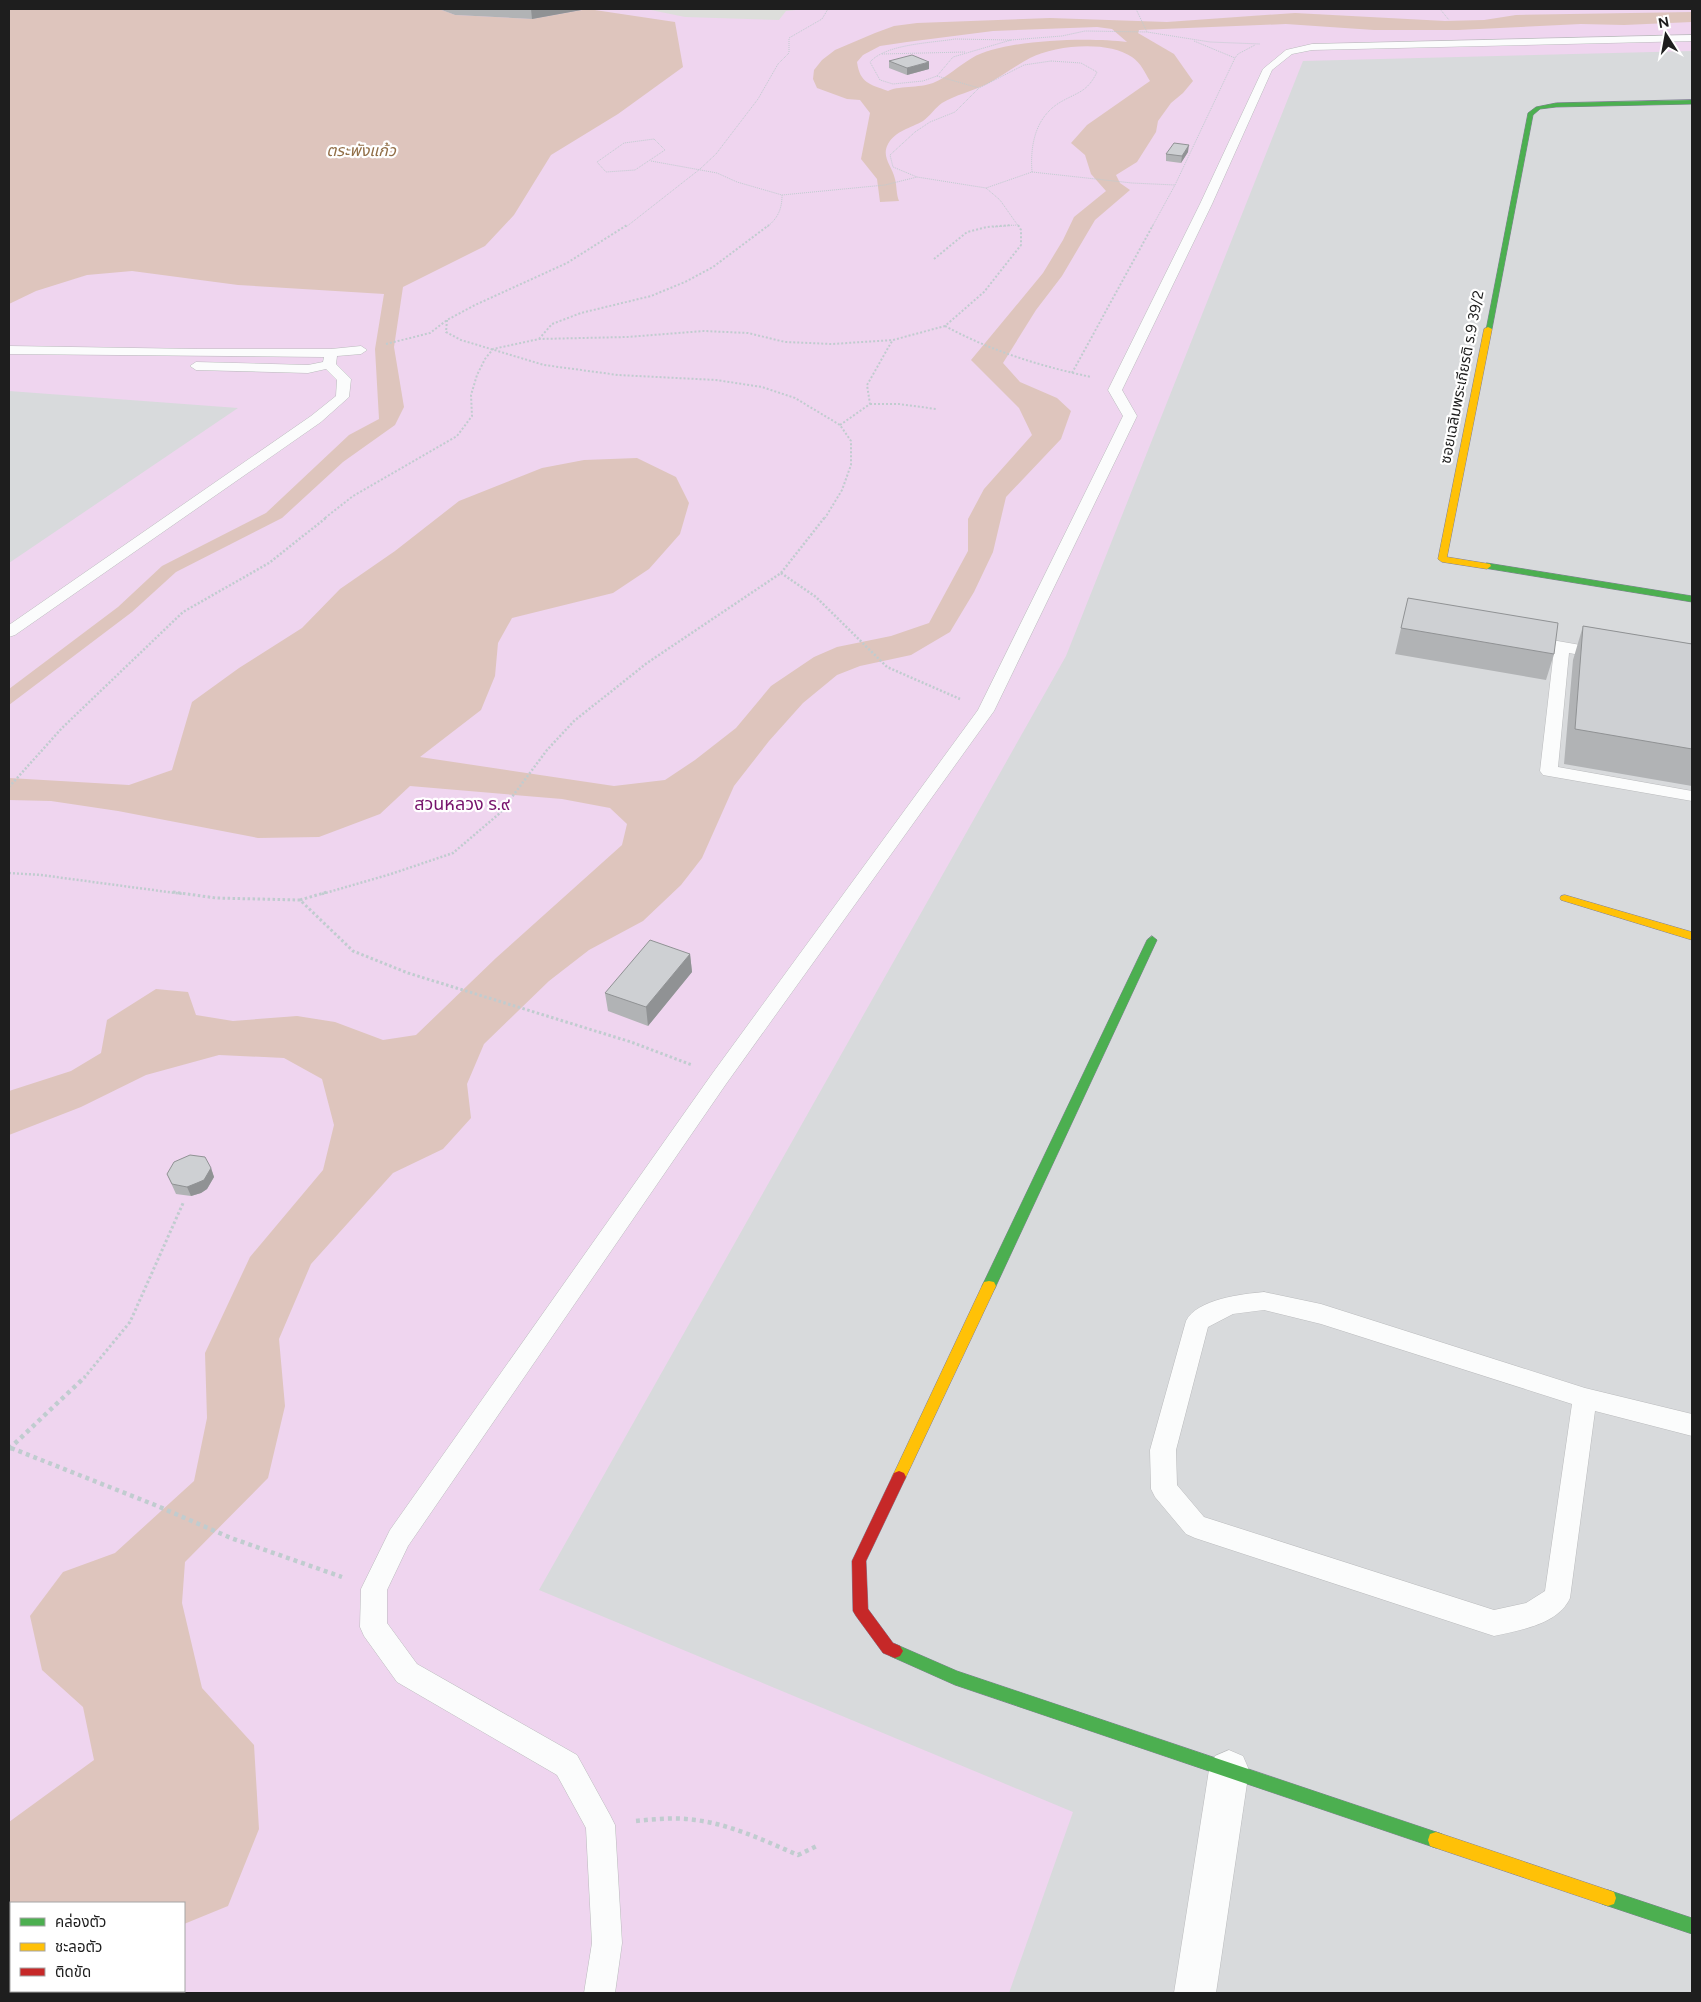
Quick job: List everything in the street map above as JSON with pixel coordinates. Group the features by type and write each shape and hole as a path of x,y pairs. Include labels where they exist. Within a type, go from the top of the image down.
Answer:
{"street":[{"name":"ซอยเฉลิมพระเกียรติ ร.9 39/2","path":"1692,102 1556,105 1538,108 1530,114 1442,559 1692,599"},
{"path":"1565,898 1692,936"},
{"path":"1152,940 859,1560 861,1611 888,1648 955,1678 1692,1926"},
{"path":"1195,1993 1228,1770"}],"lane":[{"path":"599,1993 607,1943 600,1825 567,1765 407,1673 374,1627 374,1589 400,1538 719,1079 986,711 1130,416 1115,390 1206,204 1268,69 1289,52 1312,47 1692,38"},
{"path":"9,350 197,353 330,359"},
{"path":"178,366 308,369 330,359 362,350"},
{"path":"9,632 316,419 342,397 344,379 330,359"},
{"path":"9,362 148,365"},
{"path":"1514,638 1627,658"},
{"path":"1562,646 1549,771 1692,796"},
{"path":"1585,1398 1557,1598 1532,1614 1494,1623 1195,1526 1164,1489 1163,1450 1198,1321 1229,1304 1264,1301 1321,1314 1585,1398 1692,1424"}],"path":[{"path":"362,350 430,333 447,320 568,263 624,228 700,169 716,154 758,99 778,64 789,53 789,38 822,19 828,9"},
{"path":"979,88 937,76 909,84 894,84 880,80 870,62 876,55 901,48 955,38 1010,40 1062,36 1085,31 1147,31 1136,9"},
{"path":"1440,9 1446,15"},
{"path":"1186,38 1235,58"},
{"path":"937,76 953,57 1010,40"},
{"path":"1072,373 1176,185 1235,58 1238,54 1258,44"},
{"path":"876,55 971,52"},
{"path":"1032,172 1030,152 1039,124 1046,113 1060,103 1081,94 1092,84 1097,72 1081,63 1051,60 1024,65 979,88 955,112 930,122 915,132 890,155 894,167 917,177 986,188 1032,172 1132,183 1176,185"},
{"path":"651,161 665,150 654,139 624,143 597,162 606,172 635,170 651,161 700,169 782,195 885,185 917,177"},
{"path":"9,788 62,728 183,612 269,563 353,496 457,436 472,416 471,395 485,359 493,350 538,338 627,336 704,331 748,333 794,342 832,344 892,340 946,326 984,292 1021,245 1021,230 1000,200 986,188"},
{"path":"538,338 552,324 581,313 651,296 685,282 713,267 775,220 782,206 782,195"},
{"path":"934,259 967,232 987,227 1017,225"},
{"path":"9,873 41,875 216,898 300,900 391,874 453,853 500,814 531,770 574,721 611,690 722,611 780,573 830,511 842,490 851,465 850,441 840,425 795,398 762,387 716,380 658,379 544,365 461,340 446,332 447,320"},
{"path":"946,326 977,342 1015,357 1072,373 1119,382"},
{"path":"870,404 867,385 892,340"},
{"path":"840,425 870,404 899,404 936,409"},
{"path":"780,573 816,597 887,666 986,711"},
{"path":"300,900 353,951 408,973 674,1057 719,1079"},
{"path":"184,1201 130,1322 83,1379 10,1448 155,1505 231,1538 374,1589"},
{"path":"600,1825 653,1820 701,1821 764,1841 798,1855 819,1845"}],"shaded area":[{"path":"9,9 1692,9 1692,1993 9,1993"},
{"path":"646,9 950,9 796,10 786,11 779,20 685,17"}],"green space":[{"name":"สวนหลวง ร.๙","path":"9,9 1692,9 1692,51 1303,61 1066,656 539,1590 1073,1812 1009,1993 9,1993 9,563 238,408 9,391"}],"water":[{"name":"ตระพังแก้ว","path":"9,9 439,9 455,15 532,19 588,9 675,22 683,67 618,114 551,155 514,215 485,246 403,287 394,347 404,407 395,425 343,462 282,518 176,572 132,612 9,705 9,689 118,607 162,566 266,513 349,435 379,419 375,349 384,294 238,285 132,271 87,275 36,291 9,304"},
{"path":"1692,12 1692,22 1624,25 1581,24 1458,30 1374,30 1286,24 1139,30 1138,33 1174,54 1193,81 1171,103 1158,121 1156,132 1137,162 1116,175 1120,183 1130,190 1095,220 1062,276 1036,310 1003,363 1020,382 1057,398 1071,411 1061,439 1006,497 993,552 974,592 950,632 911,655 860,666 837,675 803,703 769,741 734,786 702,858 681,885 643,921 589,950 549,981 484,1044 467,1084 471,1118 443,1149 393,1173 311,1264 279,1339 285,1406 268,1478 185,1562 182,1603 202,1688 254,1745 259,1829 228,1906 185,1924 185,1902 10,1902 9,1932 9,1822 94,1760 83,1707 42,1670 30,1616 63,1572 115,1553 194,1481 207,1418 205,1353 250,1257 323,1170 334,1125 322,1079 284,1058 219,1055 146,1075 81,1107 9,1135 9,1091 71,1071 101,1053 107,1020 156,989 188,992 196,1015 233,1021 297,1016 335,1022 383,1040 416,1035 496,958 622,845 627,824 610,808 562,799 410,786 380,814 319,837 258,838 118,811 51,801 9,800 9,778 129,785 172,770 192,702 239,668 302,628 340,589 395,551 459,501 542,468 584,460 637,458 676,477 689,503 680,534 649,569 613,593 512,618 498,643 495,676 481,710 420,757 614,786 665,780 695,760 736,728 771,686 814,657 837,647 891,636 929,623 968,551 968,519 984,489 1032,435 1019,408 971,360 1043,273 1063,240 1074,217 1106,191 1091,174 1085,155 1071,143 1087,125 1150,81 1135,59 1109,48 1096,46 1067,47 1030,58 987,84 942,103 923,121 895,136 888,144 886,157 894,174 899,201 880,202 877,179 861,159 870,113 860,100 847,99 817,88 813,79 814,70 822,60 835,50 875,33 894,26 917,23 1050,18 1167,22 1295,13 1445,21 1484,20 1516,15","holes":["1097,27 1112,29 1127,42 1070,40 1026,43 1005,47 972,58 933,83 888,91 866,82 860,74 857,62 863,55 880,46 993,31"]}],"building":[{"path":"912,55 929,62 907,68 889,61"},
{"path":"1174,143 1189,145 1182,156 1166,154"},
{"path":"1408,598 1558,623 1554,654 1401,628"},
{"path":"1583,626 1692,644 1692,749 1575,729"},
{"path":"650,940 690,954 646,1007 605,993"},
{"path":"190,1155 205,1157 211,1168 204,1180 187,1187 172,1184 167,1174 174,1162"}],"traffic: fast":[{"path":"1488,329 1530,114 1538,108 1556,105 1692,102"},
{"path":"1487,566 1692,599"},
{"path":"989,1286 1152,940"},
{"path":"895,1651 955,1678 1436,1840"},
{"path":"1608,1898 1692,1926"}],"traffic: slow":[{"path":"1487,566 1442,559 1488,329"},
{"path":"1565,898 1692,936"},
{"path":"899,1477 989,1286"},
{"path":"1436,1840 1608,1898"}],"traffic: jam":[{"path":"895,1651 888,1648 861,1611 859,1561 899,1477"}]}
